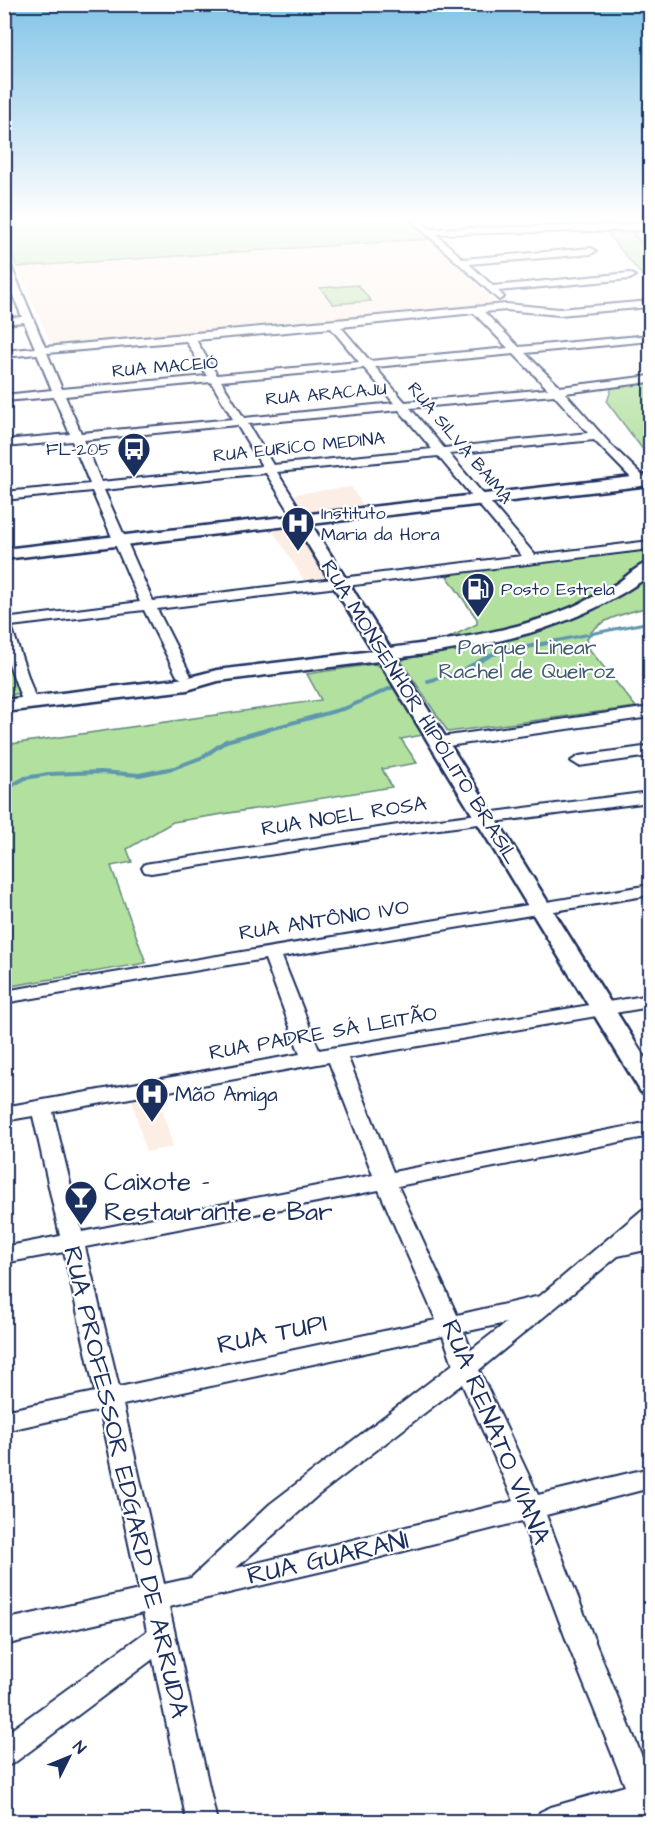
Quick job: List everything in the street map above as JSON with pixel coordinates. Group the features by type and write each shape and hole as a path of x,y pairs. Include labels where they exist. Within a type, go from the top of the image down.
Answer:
{"main road":[{"path":"4,554 646,481"},
{"name":"RUA MONSENHOR HIPÓLITO BRASIL","path":"301,520 384,655 441,742 485,818 543,907 651,1086"},
{"path":"4,706 28,700 184,676 216,676 384,655 468,644 516,634 574,614 601,600 651,567"},
{"path":"4,699 28,700 187,684 216,676"}],"street":[{"path":"22,306 29,319 57,393 98,486 119,541 148,606 184,676"},
{"path":"4,354 478,312 506,307 559,312 625,306"},
{"path":"478,312 557,391 619,460 646,481"},
{"path":"4,321 29,319"},
{"name":"RUA SILVA BAIMA","path":"334,325 531,559"},
{"name":"RUA MONSENHOR HIPÓLITO BRASIL","path":"189,338 301,520"},
{"name":"RUA MACEIÓ","path":"4,398 651,338"},
{"name":"RUA ARACAJU","path":"4,444 557,391 651,379"},
{"name":"RUA EURÍCO MEDINA","path":"4,496 597,436"},
{"path":"28,700 4,624 339,581 651,545"},
{"path":"441,742 651,712"},
{"path":"579,761 651,751"},
{"name":"RUA NOEL ROSA","path":"151,868 485,818 651,796"},
{"name":"RUA ANTÔNIO IVO","path":"4,997 271,951 651,890"},
{"name":"RUA RENATO VIANA","path":"271,951 386,1182 450,1325 466,1367 530,1507 583,1647 648,1800"},
{"name":"RUA PADRE SÁ LEITÃO","path":"4,1114 324,1056 651,1001"},
{"name":"RUA PROFESSOR EDGARD DE ARRUDA","path":"42,1107 202,1821"},
{"path":"4,1255 651,1129"},
{"path":"199,1588 214,1572 324,1476 551,1302 651,1216"},
{"path":"612,1250 651,1242"},
{"name":"RUA TUPI","path":"4,1421 505,1314 551,1302"},
{"name":"RUA GUARANI","path":"4,1633 357,1552 651,1478"},
{"path":"4,1753 161,1637"},
{"path":"551,1821 648,1800"}],"shaded area":[{"path":"34,306 494,306 52,346"},
{"path":"351,487 366,510 308,516 294,494"},
{"name":"Instituto Maria da Hora","path":"271,528 296,529 325,575 321,578 304,580"},
{"name":"Mão Amiga","path":"158,1095 173,1147 146,1152 132,1100"}],"green space":[{"path":"650,382 650,459 607,402 612,387"},
{"name":"Parque Linear Rachel de Queiroz","path":"650,550 650,606 605,621 591,632 587,639 590,650 636,707 448,732 401,661 477,624 477,619 447,576 454,573"},
{"path":"4,639 19,693 5,697 4,697"},
{"path":"374,664 382,667 423,735 401,739 417,763 382,769 392,787 173,822 127,849 132,862 111,866 146,963 5,987 4,745 321,700 307,674"}],"waterway":[{"path":"550,642 650,622"},
{"path":"428,681 459,672 493,654 557,641"},
{"path":"4,790 25,778 49,774 101,772 139,775 174,768 203,757 226,741 346,708 391,688"}],"place":[{"name":"FL-205","path":"134,478"},
{"name":"Instituto Maria da Hora","path":"298,552"},
{"name":"Posto Estrela","path":"478,618"},
{"name":"Mão Amiga","path":"152,1123"},
{"name":"Caixote - Restaurante e Bar","path":"81,1226"}]}
